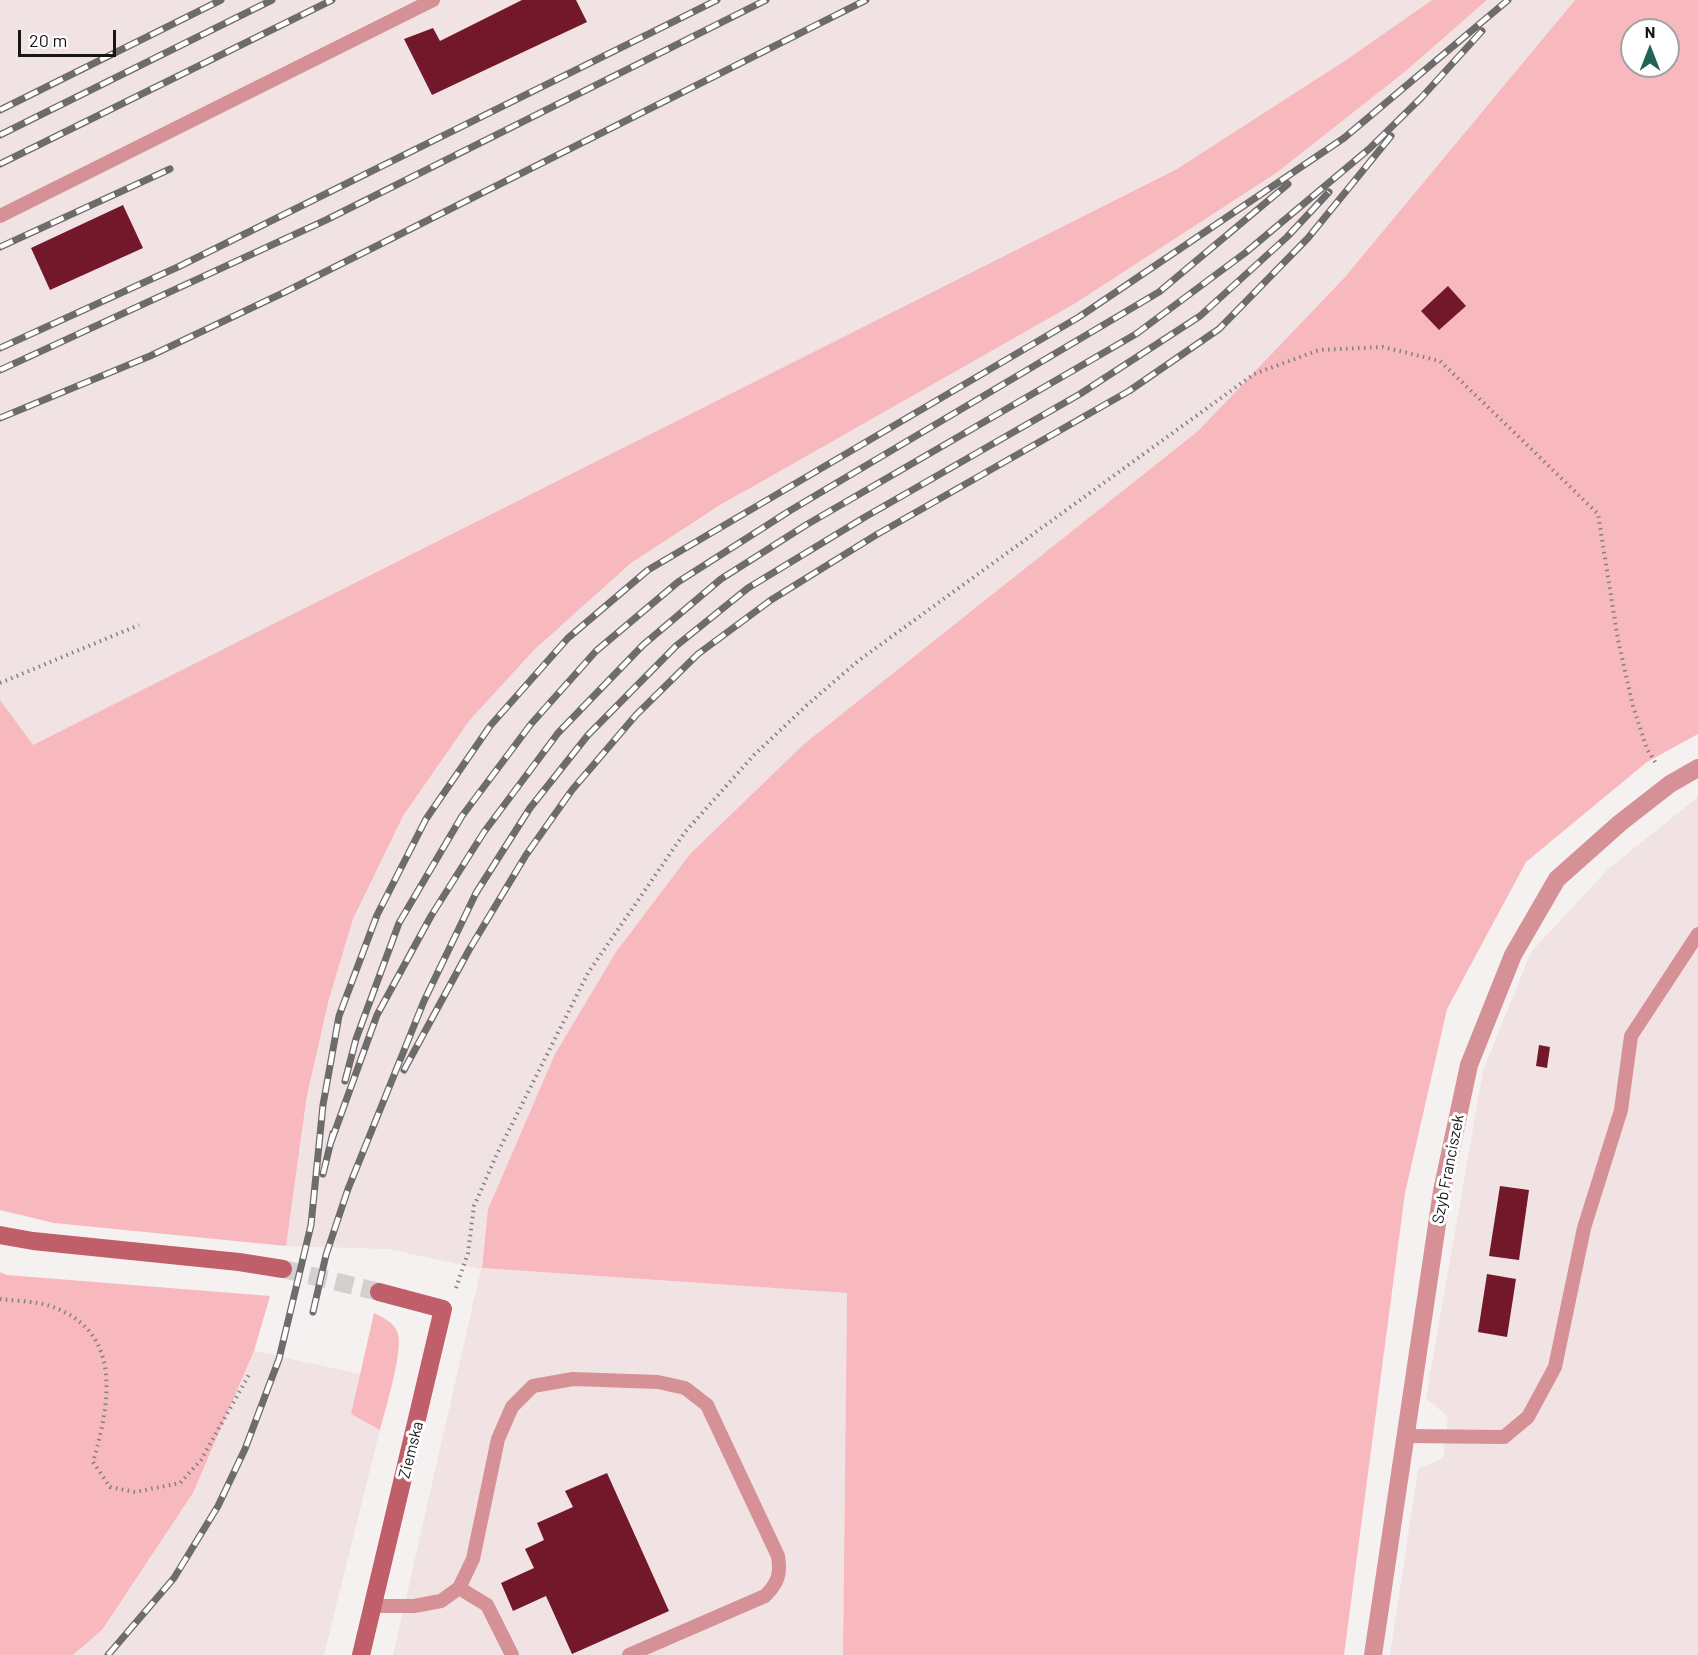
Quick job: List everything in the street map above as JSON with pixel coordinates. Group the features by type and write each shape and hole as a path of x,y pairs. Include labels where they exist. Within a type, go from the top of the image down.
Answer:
{"street":[{"name":"Szyb Franciszek","path":"1373,1655 1442,1191 1469,1065 1513,955 1557,879 1620,823 1670,784 1698,768"},
{"path":"0,1235 33,1241 239,1262 283,1269"},
{"path":"379,1292 443,1309"},
{"name":"Ziemska","path":"361,1655 443,1309"}],"lane":[{"path":"0,216 433,0"},
{"path":"1406,1436 1504,1437 1528,1417 1555,1367 1584,1228 1621,1110 1631,1036 1698,934"},
{"path":"372,1606 414,1606 441,1601 459,1588 473,1559 498,1439 512,1407 533,1386 573,1379 658,1382 685,1388 707,1405 778,1556 780,1572 776,1585 765,1596 629,1655"},
{"path":"459,1588 488,1605 512,1655"}],"path":[{"path":"443,1309 459,1282 468,1253 474,1206 496,1156 588,973 685,832 754,755 858,661 1254,374 1320,350 1383,347 1440,361 1598,514 1618,640 1633,706 1647,749 1670,784"},
{"path":"0,683 139,625"},
{"path":"0,1299 49,1306 69,1315 78,1320 100,1347 107,1373 105,1420 93,1462 110,1487 135,1492 180,1483 201,1460 250,1373"}],"shaded area":[{"path":"0,0 1432,0 1349,58 1177,169 32,746 0,700"},
{"path":"1432,0 1487,0 1407,70 1276,173 1074,304 722,504 631,563 534,650 469,721 403,816 353,919 329,999 307,1095 286,1246 54,1223 0,1210 0,700 33,745 1177,169 1349,58"},
{"path":"1487,0 1575,0 1345,277 1198,431 804,744 690,854 616,952 555,1054 488,1209 482,1268 847,1293 843,1655 393,1655 481,1269 388,1249 286,1246 307,1095 329,999 353,919 403,816 469,721 534,650 631,563 1407,70"},
{"path":"1575,0 1698,0 1698,734 1647,762 1526,862 1447,1009 1405,1193 1344,1655 843,1655 847,1293 482,1268 488,1209 555,1054 616,952 690,854 804,744 1198,431 1345,277"},
{"path":"1698,797 1698,1655 1390,1655 1418,1469 1443,1458 1448,1417 1426,1398 1483,1071 1531,952 1608,869"},
{"path":"0,1272 7,1275 270,1296 254,1351 193,1493 102,1630 73,1655 0,1655"},
{"path":"374,1313 389,1321 398,1334 399,1342 396,1367 380,1430 351,1414"},
{"path":"254,1351 360,1374 351,1414 380,1430 324,1655 73,1655 102,1630 193,1493"}],"building":[{"path":"522,0 576,0 587,22 432,95 404,39 433,28 440,41"},
{"path":"123,205 143,248 50,290 31,248"},
{"path":"1448,286 1466,306 1439,330 1421,311"},
{"path":"1539,1045 1550,1047 1547,1068 1536,1066"},
{"path":"1500,1186 1529,1190 1519,1260 1489,1256"},
{"path":"1487,1274 1516,1279 1507,1337 1478,1332"},
{"path":"607,1473 669,1611 572,1654 546,1596 513,1611 501,1583 534,1568 525,1549 544,1540 537,1523 573,1507 565,1491"}],"tunnel":[{"path":"283,1269 379,1292"}],"railway":[{"path":"0,110 221,0"},
{"path":"0,135 272,0"},
{"path":"0,164 332,0"},
{"path":"0,348 180,266 717,0"},
{"path":"0,370 326,220 766,0"},
{"path":"0,418 150,356 285,292 866,0"},
{"path":"108,1655 174,1578 218,1506 245,1449 279,1359 311,1225 323,1105 339,1016 377,915 426,819 490,726 568,638 648,570 1079,317 1344,138 1508,0"},
{"path":"331,1142 377,1015 431,916 484,832 558,733 643,645 721,579 806,525 1136,334 1245,253 1369,149 1421,98 1482,31"},
{"path":"404,1070 469,950 526,855 572,790 636,715 698,654 771,600 876,535 1129,391 1219,329 1308,238 1391,136"},
{"path":"0,247 170,169"},
{"path":"345,1081 356,1039 399,923 462,816 531,724 596,651 678,582 791,510 1159,292 1288,184"},
{"path":"313,1312 326,1255 348,1189 424,1001 476,893 530,808 588,735 676,646 748,588 865,517 1080,394 1200,316 1287,237 1329,192"},
{"path":"323,1174 333,1133"}]}
